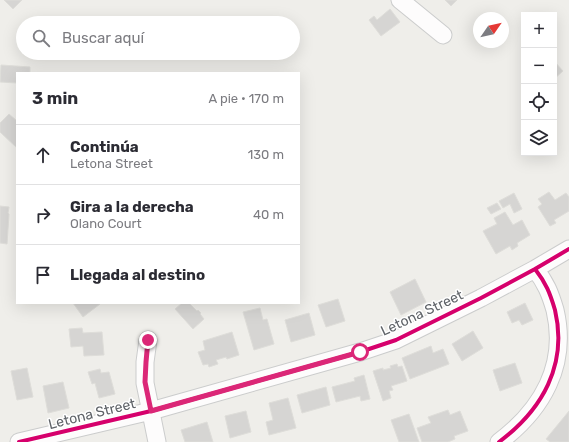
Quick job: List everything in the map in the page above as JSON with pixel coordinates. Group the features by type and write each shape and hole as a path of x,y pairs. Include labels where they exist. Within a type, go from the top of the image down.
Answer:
{"street":[{"path":"400,0 443,35"},
{"name":"Letona Street","path":"19,442 151,411 360,352 396,340 535,269 569,248"},
{"path":"499,442 529,415 545,392 554,371 559,336 558,324 549,290 544,280 535,269"},
{"path":"148,340 145,382 157,442"}],"building":[{"path":"4,0 22,0 13,9"},
{"path":"445,0 457,0 451,6"},
{"path":"390,9 400,22 381,36 369,20 374,16 377,20"},
{"path":"557,64 563,71 557,76"},
{"path":"1,65 30,67 30,72 16,72 16,83 0,82"},
{"path":"9,114 16,120 16,147 0,132 0,123"},
{"path":"549,192 555,200 566,193 569,197 569,211 554,220 556,223 550,226 538,207 542,204 538,199"},
{"path":"514,193 522,209 514,213 510,204 503,208 499,201"},
{"path":"497,203 501,209 491,214 487,208"},
{"path":"0,206 9,207 7,244 0,243"},
{"path":"505,212 513,225 522,220 530,235 517,243 518,246 512,250 510,246 496,254 483,231 497,224 494,218"},
{"path":"415,279 426,302 401,315 390,292"},
{"path":"338,299 345,321 326,327 318,305"},
{"path":"525,303 533,320 522,325 519,320 512,323 507,312"},
{"path":"74,304 100,304 83,317"},
{"path":"181,304 190,304 201,313 200,314 204,319 193,329 175,309"},
{"path":"260,308 263,320 267,319 274,344 254,350 243,312"},
{"path":"309,313 315,335 291,342 285,320"},
{"path":"82,328 83,333 102,332 104,355 84,356 83,346 71,347 69,329"},
{"path":"473,331 483,348 462,361 452,344"},
{"path":"232,332 239,355 227,359 226,357 216,360 218,364 209,367 208,364 203,365 198,352 205,350 203,341"},
{"path":"431,346 433,353 443,349 449,364 410,379 402,358"},
{"path":"515,363 522,383 500,391 493,370"},
{"path":"397,364 398,367 402,366 407,381 391,386 393,390 389,391 391,398 383,401 373,371 383,368 383,370 391,368 390,366"},
{"path":"27,368 33,397 17,400 11,371"},
{"path":"100,369 101,373 109,372 115,394 99,398 95,383 92,384 88,372"},
{"path":"364,375 370,399 361,401 360,396 336,402 332,387 355,381 354,378"},
{"path":"63,382 69,408 48,413 43,386"},
{"path":"326,387 330,405 302,413 297,395"},
{"path":"288,398 296,428 269,435 266,422 273,420 269,403"},
{"path":"448,410 450,415 460,411 468,431 454,436 455,439 448,442 422,442 417,428 431,423 428,417"},
{"path":"246,411 251,432 230,438 225,416"},
{"path":"569,411 569,442 550,442 546,439"},
{"path":"409,414 419,442 399,442 391,420"},
{"path":"207,422 213,442 185,442 181,430"}],"cycle path":[{"path":"19,442 151,411 360,352 396,340 481,298 569,249"},
{"path":"499,442 528,416 539,401 548,385 558,349 558,330 555,310 547,288 535,269"}],"route":[{"path":"148,340 145,382 151,411 360,352"}]}
